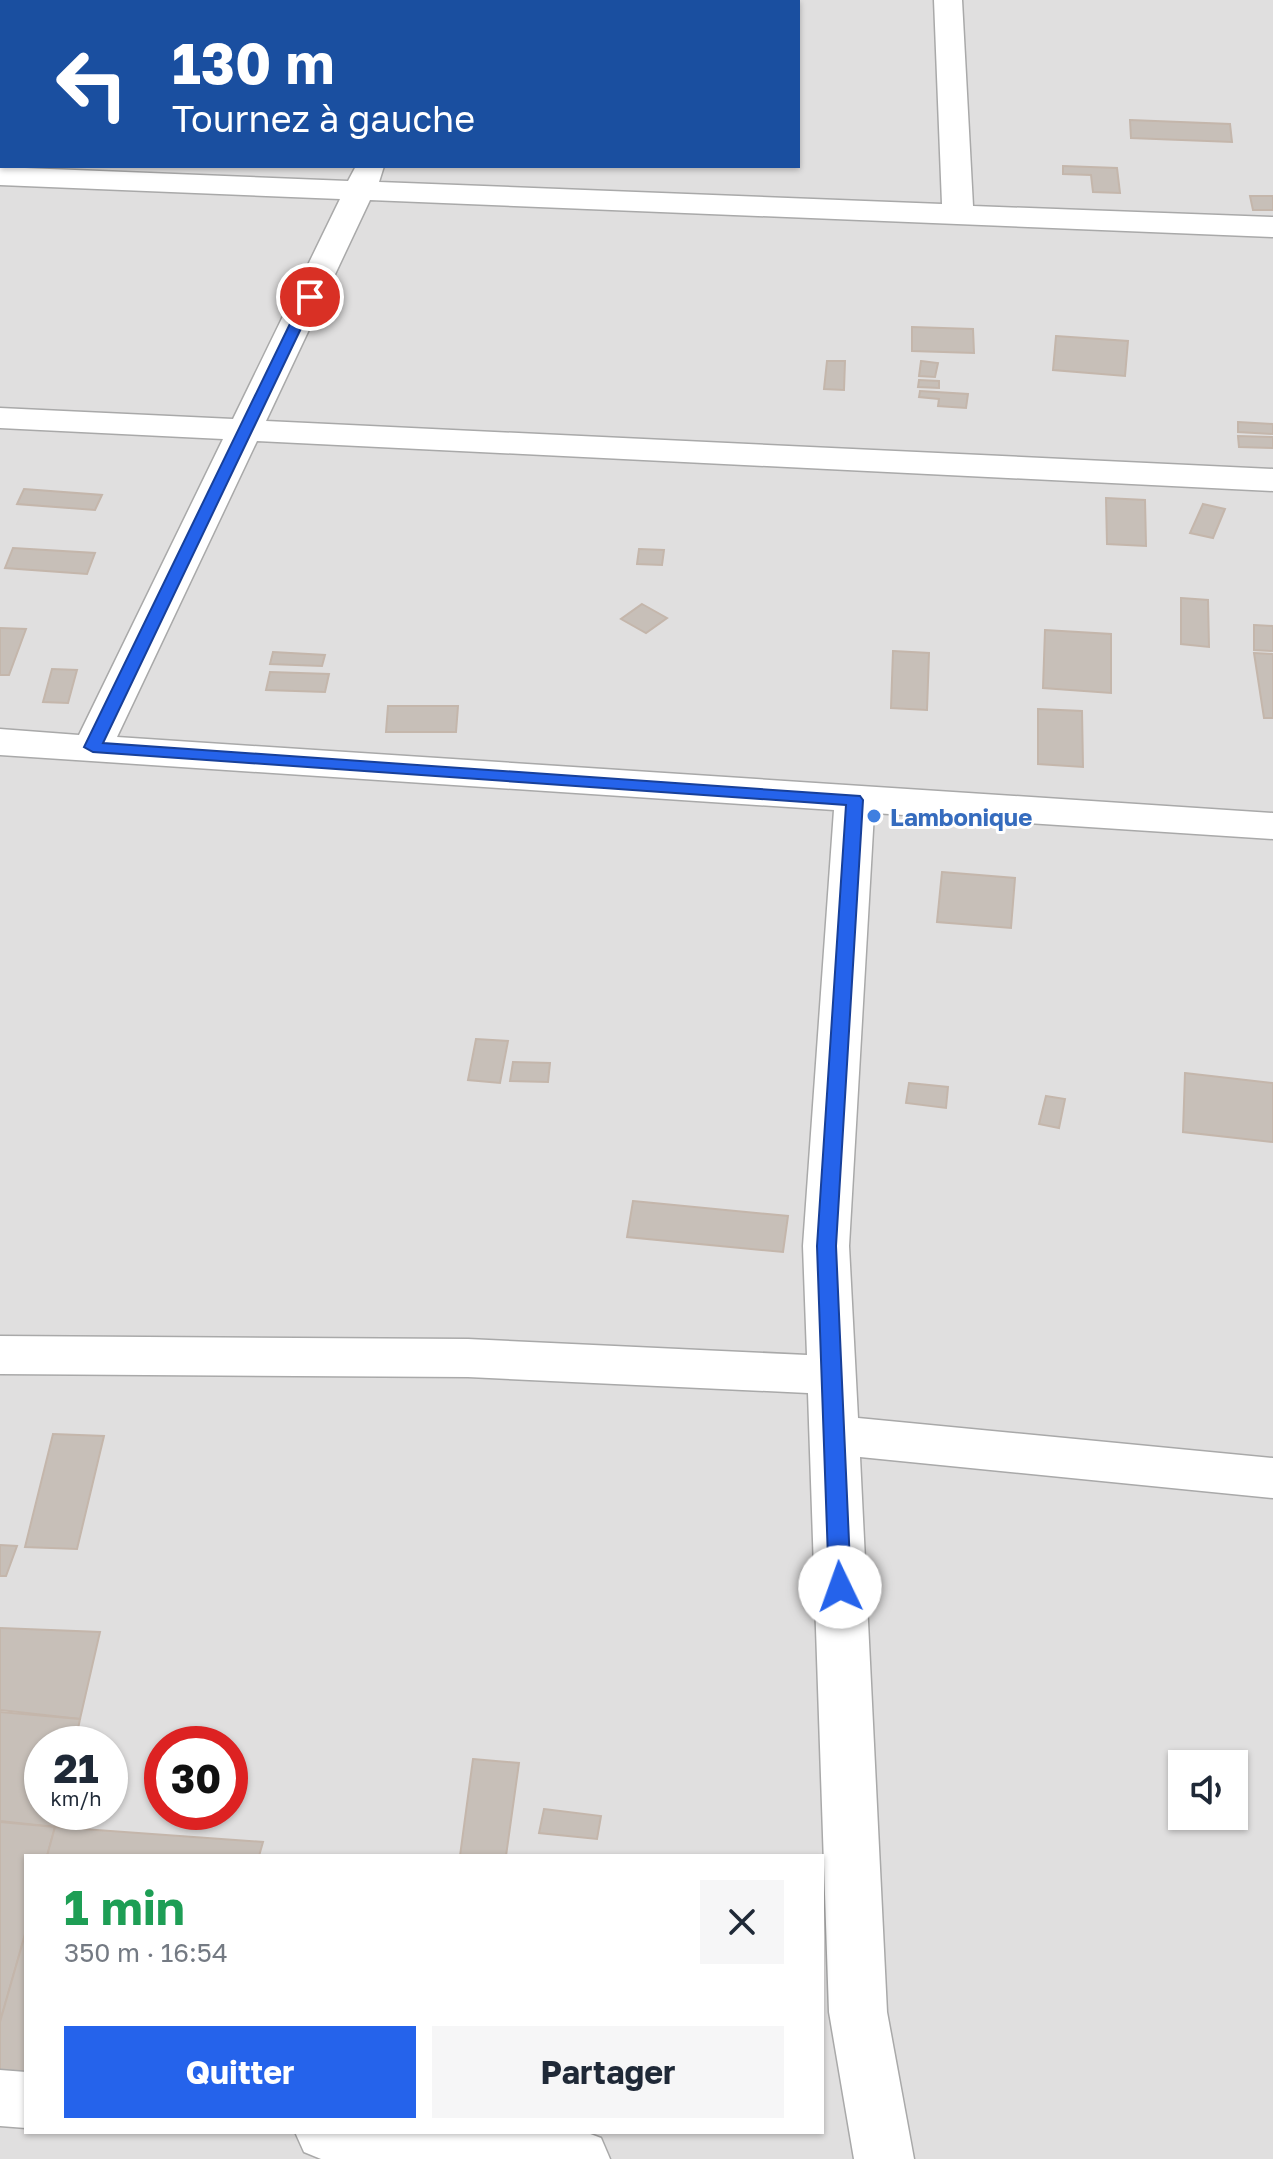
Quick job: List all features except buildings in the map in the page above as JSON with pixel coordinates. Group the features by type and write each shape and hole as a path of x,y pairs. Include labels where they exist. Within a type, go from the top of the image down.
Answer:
{"street":[{"path":"948,0 958,215"},
{"path":"0,176 365,178 958,215 1273,227"},
{"path":"93,747 365,178"},
{"path":"0,418 1273,480"},
{"path":"0,742 1273,826"},
{"path":"855,800 826,1246 858,2012 884,2159"},
{"path":"0,1355 453,1358 830,1375"},
{"path":"833,1435 1273,1478"},
{"path":"0,2098 24,2100"},
{"path":"344,2134 580,2159"}],"shaded area":[{"path":"800,0 1273,0 1273,2159 0,2159 0,168 800,168"}],"place":[{"name":"Lambonique","path":"874,816"}],"route":[{"path":"310,297 93,747 855,800 826,1246 840,1587"}]}
